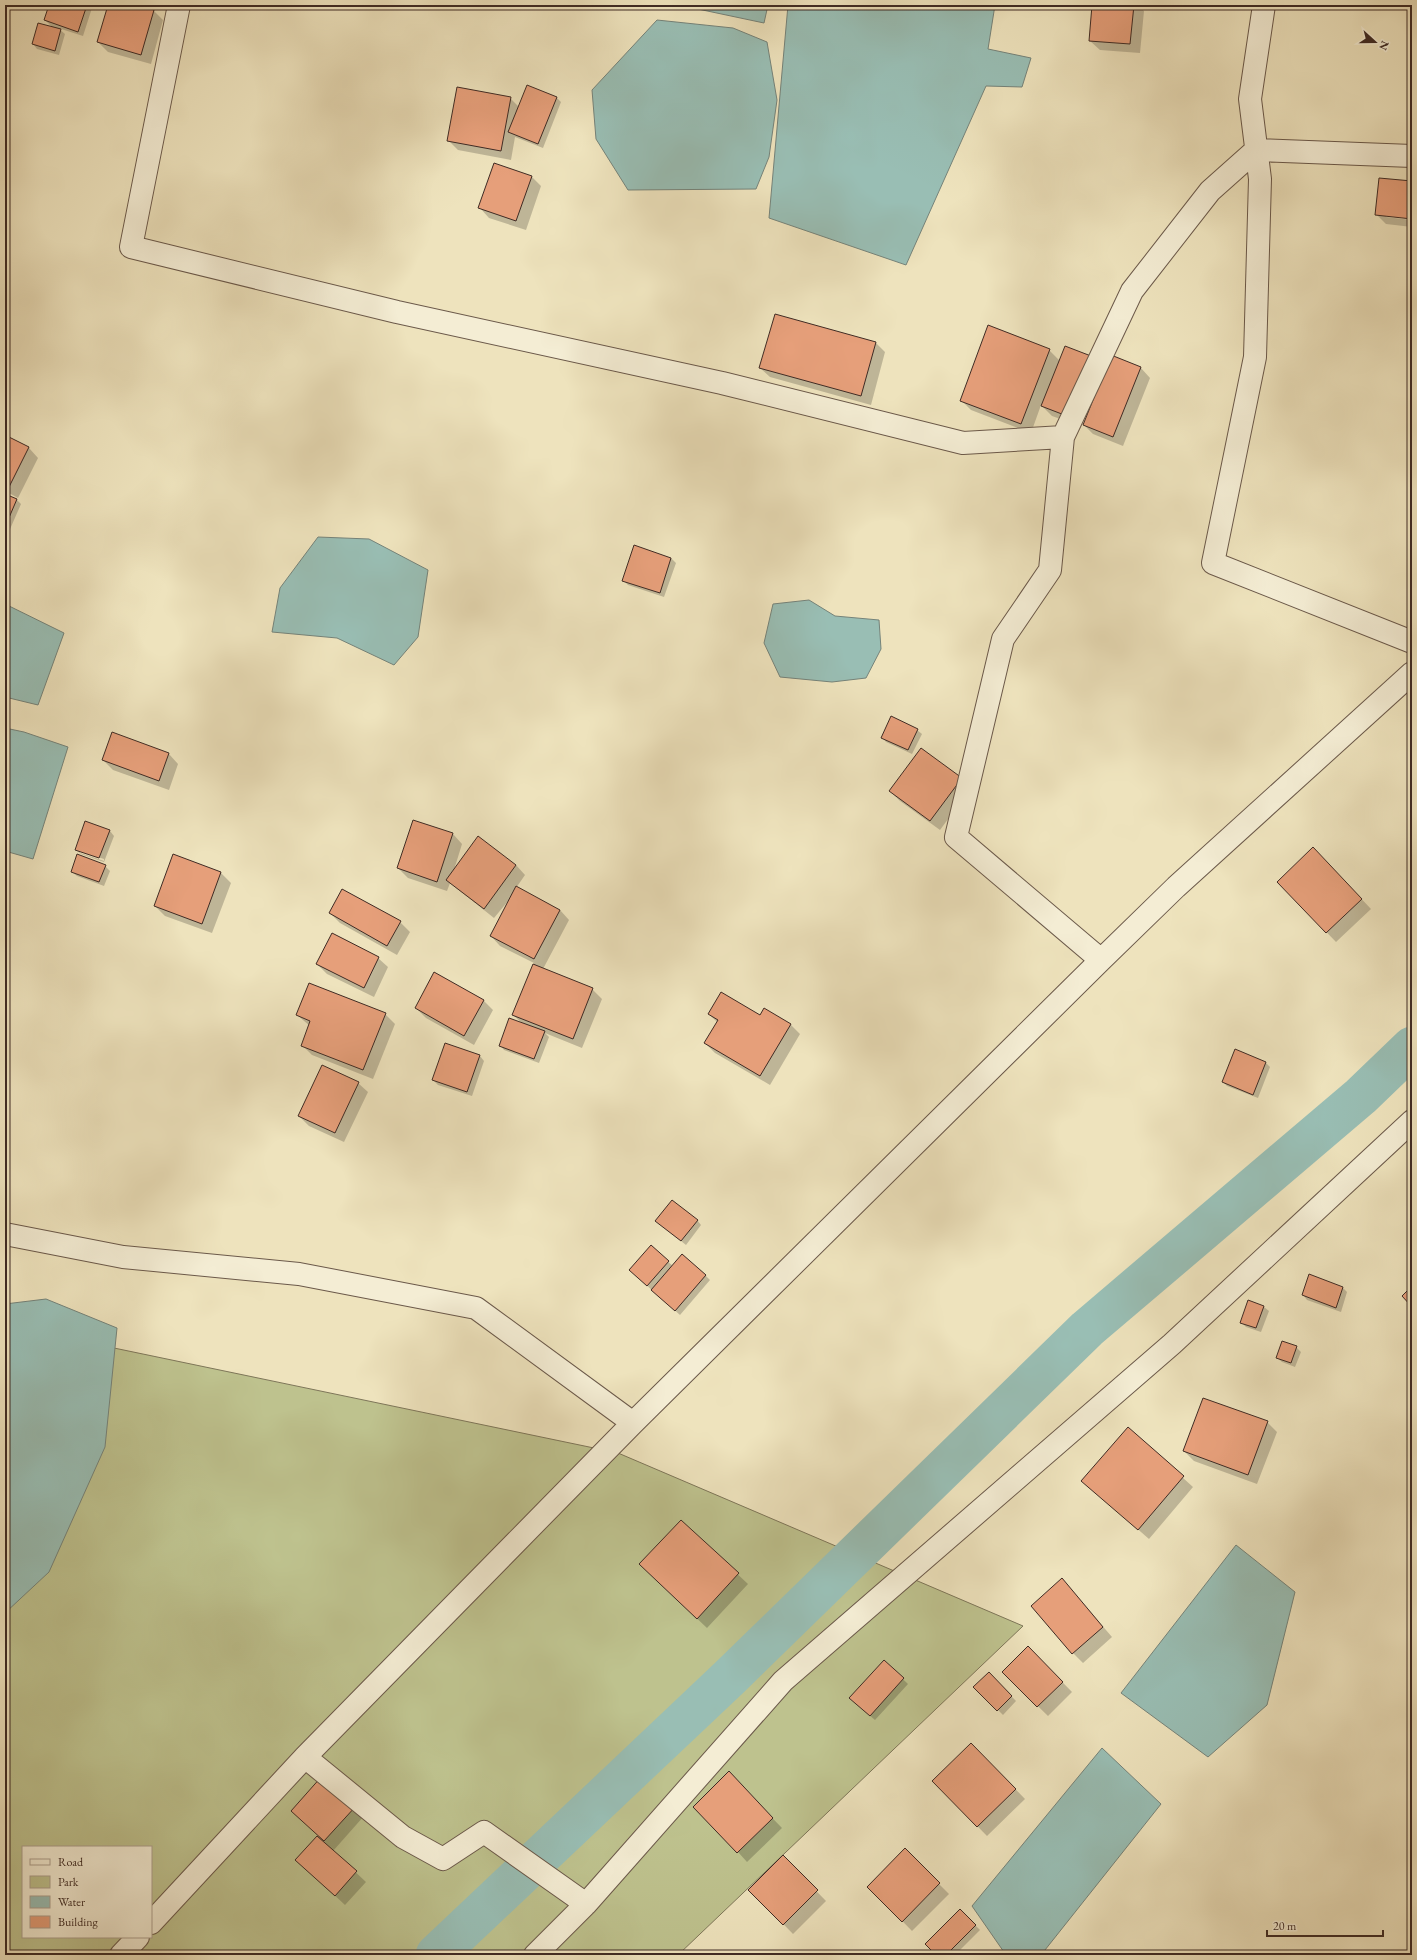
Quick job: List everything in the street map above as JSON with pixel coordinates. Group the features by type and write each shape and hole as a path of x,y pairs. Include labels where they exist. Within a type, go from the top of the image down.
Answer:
{"street":[{"path":"179,5 131,247 397,312 722,383 962,443 1063,437"},
{"path":"1264,5 1250,99 1260,179 1255,357 1212,564 1412,642"},
{"path":"1101,960 956,837 1003,639 1050,570 1063,437 1132,290 1210,191 1256,150 1412,156"},
{"path":"152,1921 305,1757 633,1423 1176,887 1412,673"},
{"path":"535,1955 586,1904 784,1681 1172,1344 1412,1121"},
{"path":"5,1234 123,1257 299,1274 476,1308 633,1423"},
{"path":"305,1757 403,1837 443,1859 484,1832 586,1904"},
{"path":"121,1955 137,1938"}],"green space":[{"path":"5,1320 42,1333 618,1453 1023,1626 678,1955 5,1955"}],"water":[{"path":"679,5 768,5 764,23"},
{"path":"788,5 995,5 988,49 1031,58 1022,87 986,86 906,265 769,218"},
{"path":"657,20 733,28 767,42 777,100 769,157 756,189 628,190 596,139 592,90"},
{"path":"318,537 369,539 428,570 418,637 394,665 337,638 272,632 280,588"},
{"path":"809,600 835,616 879,620 881,649 866,678 832,682 780,677 764,643 773,604"},
{"path":"5,604 64,633 38,705 5,697"},
{"path":"5,728 24,732 68,747 33,859 5,851"},
{"path":"46,1299 117,1328 105,1447 49,1572 5,1613 5,1304"},
{"path":"1236,1545 1295,1592 1267,1705 1208,1757 1121,1693"},
{"path":"1102,1748 1161,1804 1041,1955 1006,1955 972,1906"}],"building":[{"path":"49,5 87,5 78,32 44,20"},
{"path":"108,5 138,5 154,10 141,55 97,42"},
{"path":"1092,5 1134,5 1130,44 1089,41"},
{"path":"38,23 61,29 55,51 32,44"},
{"path":"527,85 557,97 538,144 508,132"},
{"path":"457,87 511,97 501,151 447,141"},
{"path":"494,163 532,176 516,221 478,208"},
{"path":"1379,178 1412,181 1412,219 1375,215"},
{"path":"775,314 876,342 861,396 759,368"},
{"path":"988,325 1050,349 1021,424 960,401"},
{"path":"1065,346 1091,356 1067,416 1041,406"},
{"path":"1111,355 1141,367 1113,437 1083,425"},
{"path":"5,435 29,447 8,489 5,487"},
{"path":"5,494 17,499 5,527"},
{"path":"634,545 671,558 660,593 622,581"},
{"path":"891,716 918,729 908,750 881,738"},
{"path":"112,732 169,753 159,781 102,760"},
{"path":"921,748 962,778 930,821 889,791"},
{"path":"413,820 453,833 437,882 397,868"},
{"path":"85,821 110,830 99,858 75,850"},
{"path":"478,836 516,865 484,909 446,880"},
{"path":"1313,847 1362,899 1326,933 1277,882"},
{"path":"77,854 106,865 99,882 71,872"},
{"path":"173,854 221,872 202,924 154,906"},
{"path":"516,886 560,910 534,959 490,936"},
{"path":"342,889 401,921 387,946 329,913"},
{"path":"332,933 379,957 364,988 316,964"},
{"path":"533,964 593,988 573,1039 512,1015"},
{"path":"434,972 484,1000 464,1036 415,1008"},
{"path":"309,983 386,1013 363,1070 301,1046 310,1021 296,1015"},
{"path":"721,992 760,1015 764,1008 791,1024 760,1076 704,1043 718,1020 708,1014"},
{"path":"509,1018 545,1031 534,1059 499,1046"},
{"path":"445,1043 480,1055 467,1092 432,1080"},
{"path":"1235,1049 1266,1062 1253,1095 1222,1082"},
{"path":"322,1065 359,1082 335,1133 298,1116"},
{"path":"672,1200 698,1220 681,1241 655,1221"},
{"path":"651,1245 669,1261 647,1286 629,1270"},
{"path":"682,1254 706,1275 675,1311 651,1290"},
{"path":"1309,1274 1343,1287 1336,1308 1302,1295"},
{"path":"1412,1286 1412,1307 1402,1296"},
{"path":"1248,1300 1264,1306 1256,1328 1240,1323"},
{"path":"1282,1341 1297,1346 1291,1363 1276,1358"},
{"path":"1203,1398 1268,1421 1248,1475 1183,1451"},
{"path":"1128,1427 1184,1476 1138,1530 1081,1481"},
{"path":"681,1520 739,1573 697,1619 639,1564"},
{"path":"1062,1578 1103,1627 1072,1654 1031,1606"},
{"path":"1028,1646 1063,1682 1037,1707 1002,1672"},
{"path":"884,1660 904,1678 870,1716 849,1698"},
{"path":"989,1672 1012,1696 997,1711 973,1687"},
{"path":"971,1743 1016,1789 977,1827 932,1781"},
{"path":"729,1771 773,1818 737,1853 693,1807"},
{"path":"322,1776 356,1806 324,1841 291,1811"},
{"path":"317,1836 357,1871 335,1896 295,1860"},
{"path":"905,1848 940,1883 902,1922 867,1887"},
{"path":"783,1855 818,1890 783,1925 748,1890"},
{"path":"960,1909 976,1925 946,1955 936,1955 925,1944"}],"waterway":[{"path":"436,1955 729,1678 1087,1329 1361,1096 1412,1047"}]}
